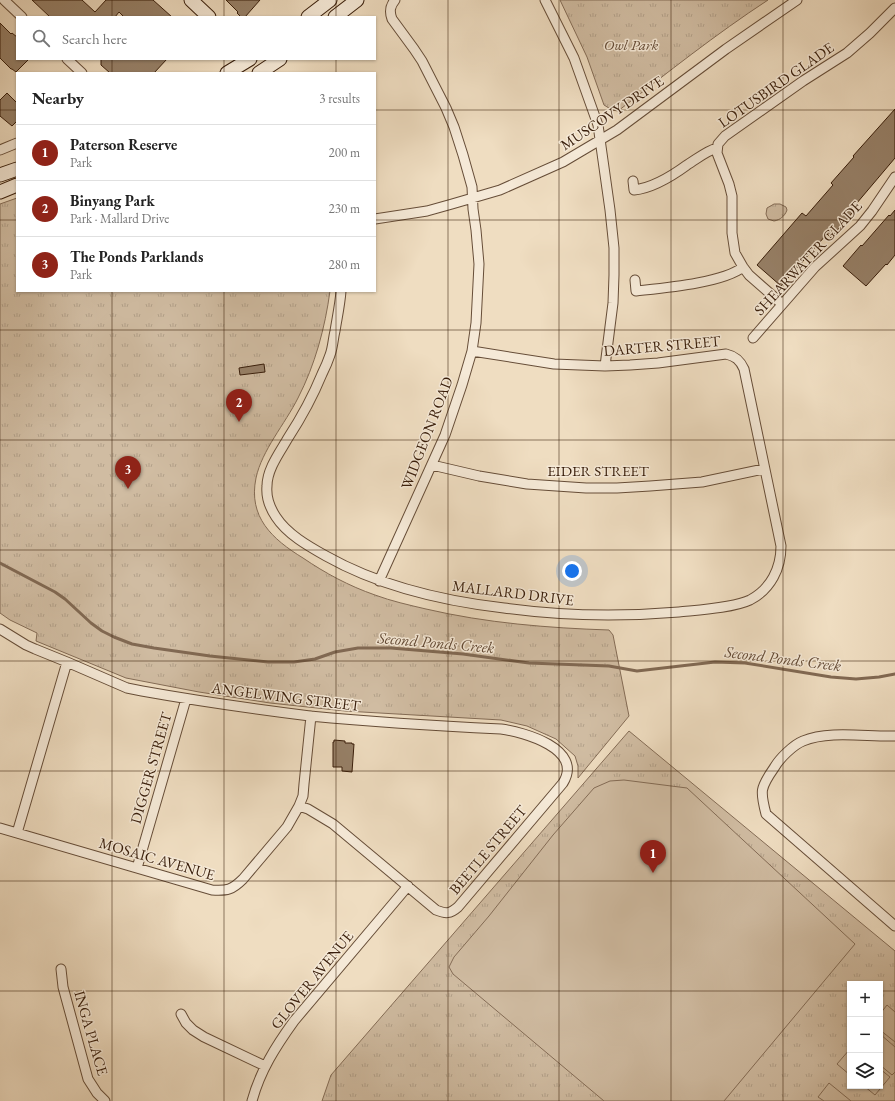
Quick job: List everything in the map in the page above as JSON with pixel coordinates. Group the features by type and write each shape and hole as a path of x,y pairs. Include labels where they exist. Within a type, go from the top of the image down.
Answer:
{"main road":[{"path":"191,0 208,16"},
{"path":"309,16 330,0"},
{"path":"336,16 357,0"},
{"path":"229,72 247,60"},
{"path":"261,72 279,60"},
{"path":"0,175 16,169"},
{"path":"0,192 16,185"}],"street":[{"path":"4,0 21,16"},
{"name":"WIDGEON ROAD","path":"379,581 432,465 454,410 472,351 476,323 479,264 472,187 463,156 446,108 422,61 392,19 390,9 395,0"},
{"path":"545,0 576,64 598,125 610,210 614,255 613,303 605,366"},
{"name":"MUSCOVY DRIVE","path":"376,219 427,211 500,190 563,162 600,141 641,113 697,70 797,0"},
{"name":"LOTUSBIRD GLADE","path":"782,304 754,279 738,259 734,248 732,233 732,196 717,148 721,140 726,136 803,81 837,60 859,43 895,8"},
{"path":"68,60 81,72"},
{"path":"250,60 259,72"},
{"path":"0,150 16,143"},
{"path":"633,180 634,190 643,189 676,173 709,151 717,148"},
{"name":"SHEARWATER GLADE","path":"753,338 824,258 860,226 872,212 895,177"},
{"path":"635,280 636,291 702,281 734,273 743,267"},
{"name":"MALLARD DRIVE","path":"341,292 330,355 315,392 277,456 268,479 266,487 270,506 280,523 318,552 342,565 379,581 421,593 466,603 530,612 560,614 644,614 698,610 743,603 758,595 771,581 779,564 781,546 744,369 736,357"},
{"name":"DARTER STREET","path":"472,351 554,364 605,366 658,364 720,354 732,355 736,357"},
{"name":"EIDER STREET","path":"432,465 479,476 527,484 586,488 617,488 702,482 764,469"},
{"name":"ANGELWING STREET","path":"0,629 26,645 126,688 142,692 311,716 513,731 533,737 551,747 565,759 568,768"},
{"path":"17,833 67,662"},
{"name":"DIGGER STREET","path":"137,868 186,698"},
{"name":"MOSAIC AVENUE","path":"0,828 212,890 229,890 243,879 287,827 299,806 303,796 311,716"},
{"path":"895,736 816,737 802,742 778,761 763,784 761,798 766,814 895,926"},
{"name":"BEETLE STREET","path":"299,806 308,809 333,824 436,910 442,913 453,912 563,783 567,777 568,768"},
{"name":"GLOVER AVENUE","path":"252,1101 272,1052 294,1021 408,886"},
{"name":"INGA PLACE","path":"61,969 63,987 88,1079 97,1093 105,1101"},
{"path":"181,1014 186,1023 204,1037 265,1066"}],"green space":[{"name":"Owl Park","path":"560,0 768,0 673,68 618,111 612,110 604,105 587,57"},
{"path":"16,198 16,292 330,292 322,332 309,373 293,408 268,447 259,468 254,492 259,515 272,535 292,551 338,579 356,588 381,597 471,618 563,628 609,630 613,635 629,716 578,778 578,766 575,756 556,739 527,726 501,720 345,711 270,703 199,692 126,678 36,641 37,633 10,620 0,613 0,204"},
{"path":"774,204 780,204 786,207 787,210 782,217 774,221 768,219 766,214 767,208"},
{"path":"629,731 895,951 895,1101 322,1101 331,1075"},
{"path":"624,780 687,788 855,944 724,1101 604,1101 453,974 449,967 454,957 489,916 553,835 594,788 610,781"},
{"path":"887,1005 895,1012 895,1042 883,1032 883,1010"},
{"path":"883,1037 895,1047 895,1072 892,1075 883,1068"},
{"path":"847,1052 847,1072 837,1064"},
{"path":"883,1071 890,1077 883,1085"},
{"path":"829,1083 851,1101 824,1101 818,1097"},
{"path":"868,1089 880,1089 875,1095"}],"building":[{"path":"32,0 82,0 95,12 106,0 153,0 171,16 123,16 119,12 116,16 49,16"},
{"path":"226,0 260,0 246,16 240,16 237,13 238,12"},
{"path":"0,23 11,34 12,33 16,36 16,60 28,60 16,72 0,58"},
{"path":"101,60 166,60 155,72 109,72 101,65"},
{"path":"7,93 16,102 16,122 12,126 0,116 0,100"},
{"path":"895,109 895,158 851,210 853,212 831,238 827,234 781,286 757,265 802,213 806,216 833,185 831,183 854,157 853,156"},
{"path":"895,210 895,255 866,286 843,266"},
{"path":"264,364 265,372 240,375 239,368"},
{"path":"334,740 354,744 352,772 342,771 342,767 333,767"}],"waterway":[{"name":"Second Ponds Creek","path":"0,563 55,592 65,599 91,623 114,637 132,644 210,656 268,662 294,662 315,659 335,652 358,648 391,648 463,654 529,663 609,666 637,671 715,662 745,663 831,677 856,679 895,674"}],"place":[{"name":"Binyang Park","path":"239,422"},
{"name":"The Ponds Parklands","path":"128,489"},
{"name":"Paterson Reserve","path":"653,873"}]}
